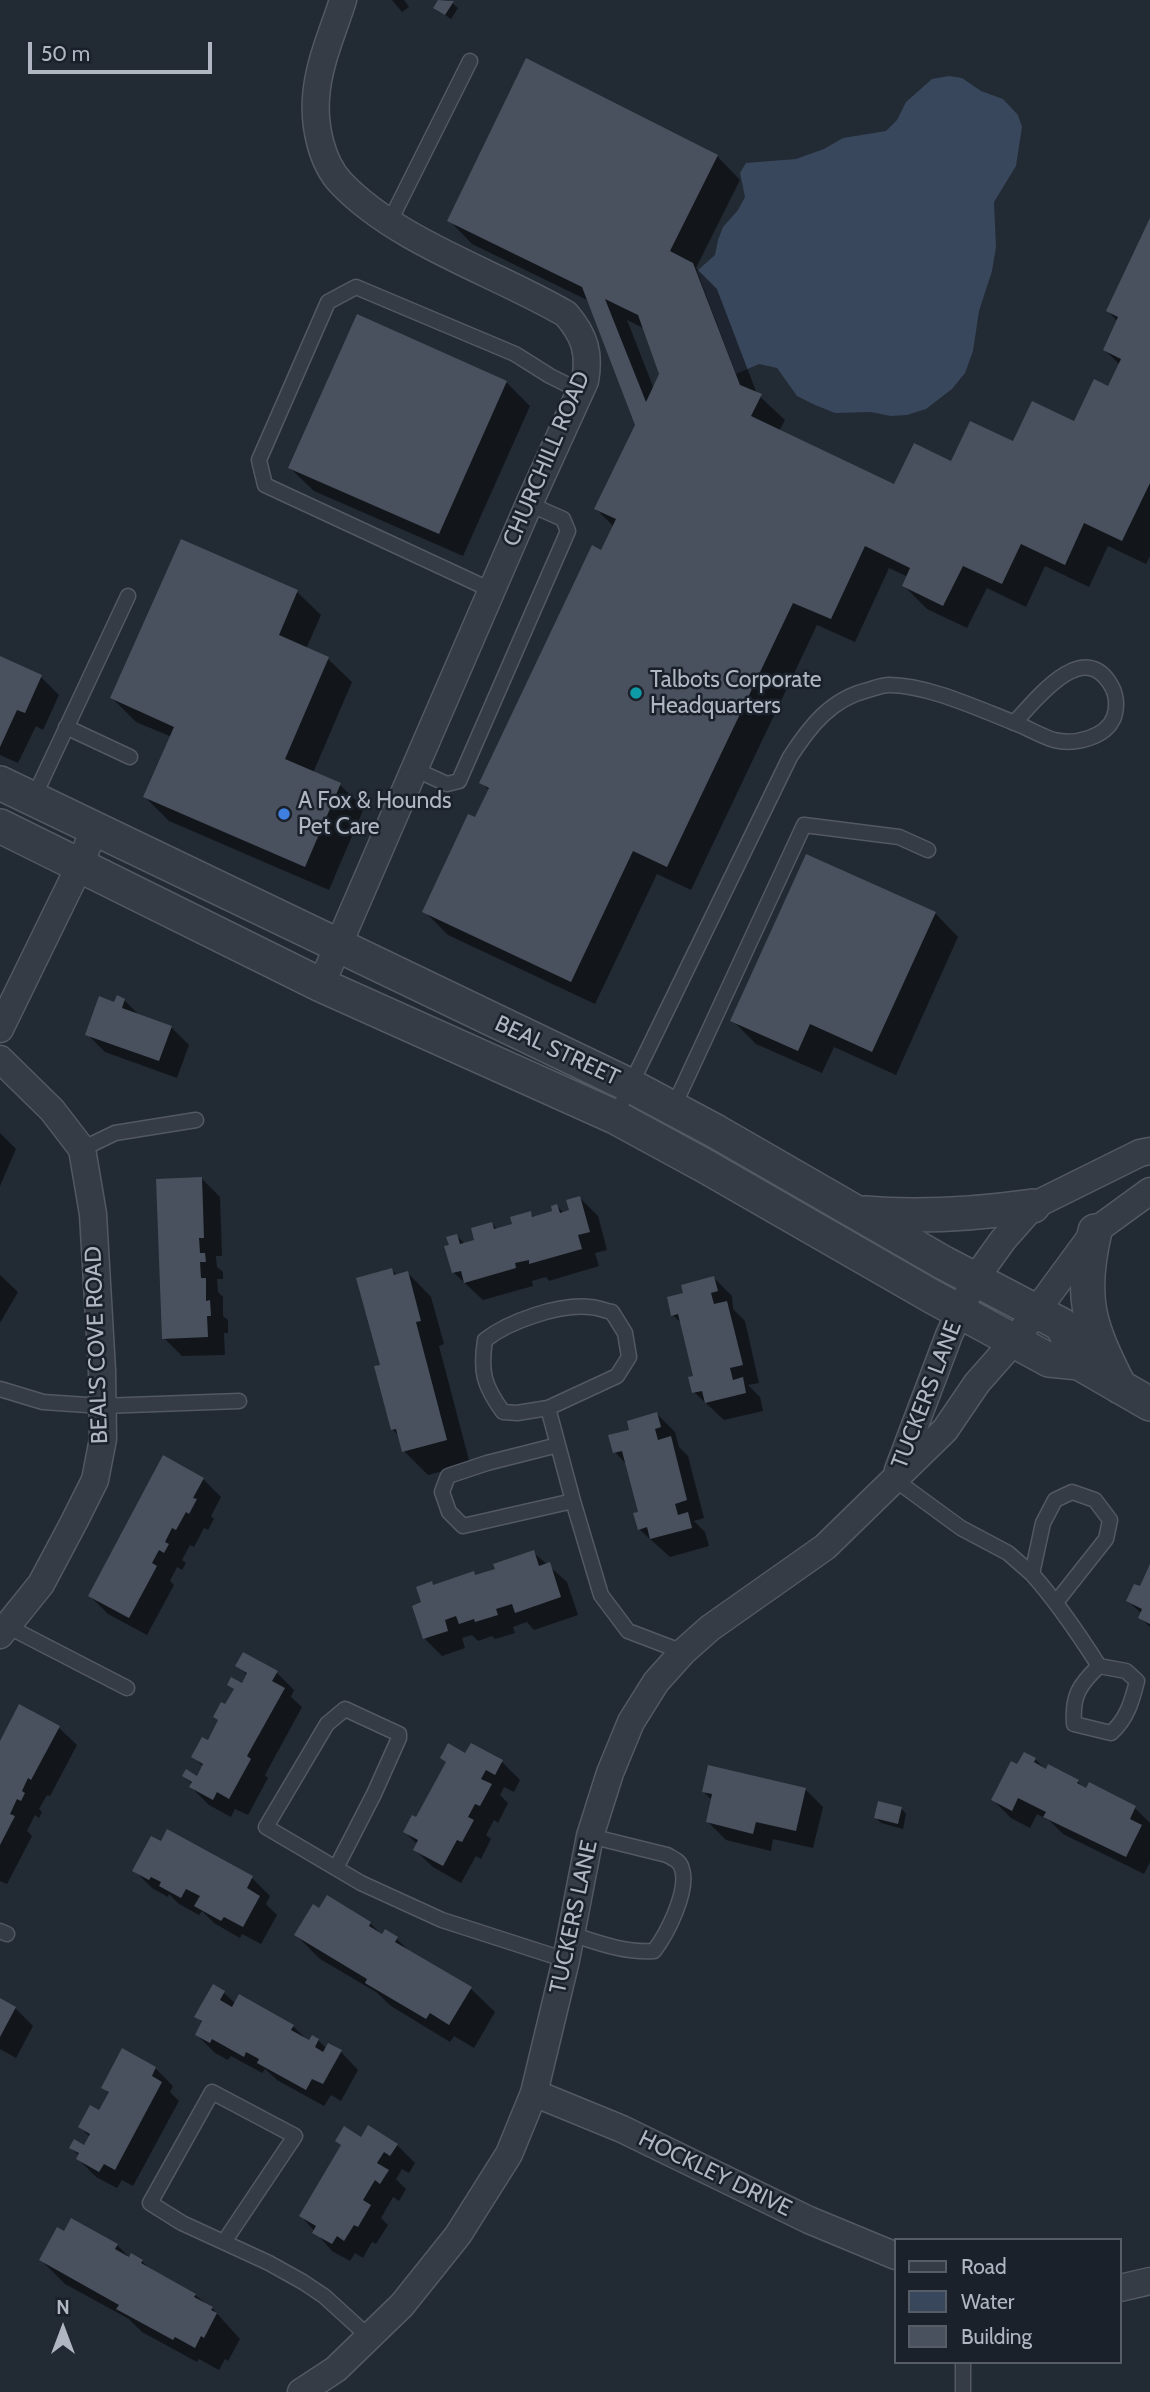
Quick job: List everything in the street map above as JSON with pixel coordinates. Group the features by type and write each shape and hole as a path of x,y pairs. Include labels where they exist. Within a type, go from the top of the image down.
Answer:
{"street":[{"name":"CHURCHILL ROAD","path":"321,985 528,504 580,391 588,365 587,346 579,329 566,314 409,234 368,206 340,182 326,160 317,127 316,98 321,68 343,0"},
{"name":"BEAL STREET","path":"0,783 673,1108 975,1279 1062,1325 1079,1363"},
{"name":"BEAL STREET","path":"0,826 321,985 615,1117 1049,1360 1079,1363 1150,1404"},
{"path":"0,1029 80,865 94,829"},
{"name":"BEAL'S COVE ROAD","path":"0,1059 52,1111 82,1149 93,1214 103,1438 95,1480 41,1584 4,1631"},
{"path":"860,1213 899,1216 963,1214 1033,1206 1140,1153 1150,1151"},
{"name":"TUCKERS LANE","path":"301,2392 336,2369 402,2305 458,2235 509,2154 534,2092 566,1960 590,1836 610,1773 631,1722 656,1682 683,1652 710,1628 825,1547 945,1430 977,1383 1015,1340 1095,1231 1150,1191"},
{"name":"TUCKERS LANE","path":"894,1479 975,1279 1003,1240 1033,1206"},
{"path":"1095,1231 1086,1280 1087,1303 1102,1352 1120,1387"},
{"name":"HOCKLEY DRIVE","path":"534,2092 622,2129 809,2220 894,2255"},
{"path":"1122,2288 1150,2281"}],"lane":[{"path":"390,221 470,61"},
{"path":"491,590 265,485 259,460 328,302 356,287 515,354 580,391"},
{"path":"414,769 447,784 459,781 568,531 563,519 528,504"},
{"path":"33,799 128,596"},
{"path":"615,1117 790,757 807,730 833,705 858,692 887,685 914,688 944,697 1055,740 1080,742 1104,731 1113,719 1116,704 1114,690 1102,672 1089,667 1072,670 1052,683 1014,723"},
{"path":"66,727 130,757"},
{"path":"673,1108 804,825 899,837 928,850"},
{"path":"82,1149 115,1133 196,1120"},
{"path":"590,1307 612,1312 625,1333 629,1357 617,1376 548,1408 517,1413 503,1412 488,1391 481,1363 485,1340 498,1330 557,1310 590,1307"},
{"path":"0,1389 43,1402 102,1406 239,1401"},
{"path":"548,1408 601,1595 628,1631 683,1652"},
{"path":"558,1445 448,1476 442,1492 449,1512 463,1526 573,1501"},
{"path":"894,1479 961,1528 1008,1553 1057,1601 1099,1666 1126,1671 1138,1681 1122,1723 1111,1733 1074,1724 1072,1706 1081,1684 1099,1666"},
{"path":"1032,1574 1043,1523 1055,1500 1072,1492 1095,1500 1110,1520 1106,1539 1057,1601"},
{"path":"4,1631 127,1688"},
{"path":"336,1868 399,1738 399,1734 345,1709 327,1724 266,1827 336,1868 361,1882 442,1920 566,1960"},
{"path":"571,1934 618,1949 654,1951 669,1929 680,1898 683,1871 678,1861 667,1855 590,1836"},
{"path":"224,2242 295,2136 212,2092 150,2203 182,2223 269,2263 324,2295 369,2337"},
{"path":"963,2364 963,2392"}],"water":[{"path":"949,76 962,78 981,91 1003,99 1018,115 1022,127 1016,166 994,202 996,247 992,271 979,311 973,351 965,373 952,389 926,409 907,415 890,416 871,412 835,413 815,405 797,396 777,368 759,364 736,374 697,271 715,255 723,227 745,197 740,173 746,163 796,159 824,149 843,138 886,131 897,120 906,102 932,79"}],"building":[{"path":"438,0 454,1 445,15 433,8"},
{"path":"526,58 718,155 670,251 693,263 740,385 762,394 751,416 894,484 914,443 951,461 970,421 1013,441 1032,401 1074,421 1094,379 1108,386 1121,359 1103,350 1118,317 1106,311 1150,218 1150,483 1122,541 1084,523 1065,565 1021,544 1002,584 963,566 943,606 902,586 910,568 865,546 831,619 793,603 667,867 633,851 571,982 422,912 468,814 475,817 489,788 479,783 592,545 601,550 616,519 594,509 635,425 582,287 447,221","holes":["605,299 638,315 659,374 646,402"]},
{"path":"357,314 507,381 439,534 288,468"},
{"path":"181,539 298,590 279,635 329,657 285,759 341,783 305,867 143,797 174,727 110,698"},
{"path":"0,656 42,675 25,713 17,710 0,747"},
{"path":"806,854 936,912 872,1052 810,1024 798,1051 730,1021"},
{"path":"117,995 125,999 122,1008 172,1026 159,1061 85,1035 99,996 114,1002"},
{"path":"202,1177 204,1238 199,1238 200,1253 205,1253 206,1262 200,1262 201,1278 206,1278 206,1301 210,1300 211,1316 207,1316 208,1337 162,1339 156,1179"},
{"path":"580,1196 590,1232 578,1235 582,1249 529,1264 529,1260 515,1263 516,1268 464,1283 461,1271 452,1273 444,1246 449,1245 446,1237 457,1234 460,1244 474,1240 471,1228 492,1222 494,1229 512,1224 510,1217 531,1211 532,1217 552,1211 551,1206 557,1204 560,1213 569,1210 566,1200"},
{"path":"392,1268 394,1275 408,1271 421,1321 416,1322 447,1440 402,1452 396,1429 391,1430 374,1366 380,1365 356,1278"},
{"path":"714,1276 718,1291 711,1293 714,1304 727,1301 743,1365 730,1368 733,1380 743,1377 746,1393 705,1403 702,1391 692,1393 688,1377 693,1376 678,1314 671,1316 667,1297 683,1293 681,1285"},
{"path":"657,1412 661,1427 655,1429 658,1440 671,1436 687,1500 675,1504 678,1515 688,1512 692,1528 650,1539 647,1527 638,1530 633,1513 638,1512 622,1451 613,1453 608,1435 629,1430 627,1421"},
{"path":"163,1455 204,1478 193,1498 197,1499 189,1514 186,1512 176,1530 172,1528 165,1542 169,1544 164,1553 159,1550 152,1563 157,1566 129,1618 88,1596"},
{"path":"534,1550 539,1566 550,1562 561,1597 515,1613 512,1604 496,1609 498,1615 475,1622 474,1619 459,1624 456,1616 445,1620 448,1631 423,1639 412,1606 421,1602 416,1587 432,1581 433,1585 474,1571 475,1575 495,1569 493,1564"},
{"path":"1150,1564 1150,1624 1138,1618 1142,1609 1126,1601 1134,1584 1140,1586"},
{"path":"243,1652 278,1671 272,1681 285,1688 247,1756 251,1759 229,1799 217,1792 213,1800 189,1787 192,1782 182,1776 186,1769 197,1776 203,1764 191,1757 202,1737 208,1740 218,1720 213,1717 221,1702 225,1704 234,1689 227,1685 231,1677 242,1683 247,1673 235,1666"},
{"path":"19,1704 60,1726 31,1780 28,1778 21,1801 17,1799 10,1814 15,1816 0,1845 0,1741"},
{"path":"448,1743 465,1753 471,1743 503,1760 495,1775 486,1770 481,1779 492,1784 480,1806 475,1804 468,1817 474,1820 462,1842 457,1840 443,1866 413,1850 418,1840 403,1832 412,1815 416,1817 446,1762 440,1758"},
{"path":"1024,1752 1036,1758 1034,1762 1046,1769 1048,1764 1079,1780 1077,1783 1086,1788 1089,1782 1136,1806 1130,1819 1142,1825 1126,1857 1043,1817 1046,1812 1018,1798 1012,1811 991,1800 1011,1761 1017,1764"},
{"path":"708,1765 806,1788 796,1831 756,1822 753,1834 706,1822 712,1794 702,1792"},
{"path":"878,1801 902,1807 898,1824 874,1818"},
{"path":"167,1829 253,1876 247,1888 260,1896 243,1927 224,1917 221,1921 194,1906 200,1896 186,1889 181,1898 159,1886 161,1882 151,1877 149,1880 132,1871 151,1836 161,1841"},
{"path":"327,1895 371,1922 369,1926 382,1934 385,1929 398,1937 395,1942 472,1987 449,2025 430,2013 426,2019 365,1983 367,1979 294,1935 313,1904 319,1908"},
{"path":"213,1984 225,1991 220,2000 232,2007 239,1994 294,2025 291,2030 309,2040 312,2035 319,2039 315,2047 323,2052 328,2043 342,2050 323,2084 312,2079 306,2090 257,2063 259,2059 246,2052 244,2057 212,2039 210,2043 195,2035 202,2021 194,2017"},
{"path":"0,1998 16,2007 0,2037"},
{"path":"122,2048 156,2067 152,2076 162,2082 115,2170 104,2164 99,2172 76,2159 79,2153 69,2148 74,2139 84,2145 90,2134 78,2127 90,2105 99,2110 109,2092 101,2088"},
{"path":"368,2125 398,2144 390,2156 384,2152 377,2163 389,2170 380,2184 375,2180 363,2200 371,2205 358,2227 354,2225 344,2241 337,2236 332,2244 312,2233 316,2226 299,2216 341,2145 335,2141 344,2126 361,2137"},
{"path":"71,2218 118,2244 115,2249 129,2257 131,2253 143,2260 141,2263 196,2294 194,2297 213,2307 211,2310 217,2313 204,2338 201,2336 195,2348 175,2337 173,2340 116,2309 119,2305 39,2260 57,2227 64,2231"}],"place":[{"name":"Talbots Corporate Headquarters","path":"636,693"},
{"name":"A Fox & Hounds Pet Care","path":"284,814"}]}
